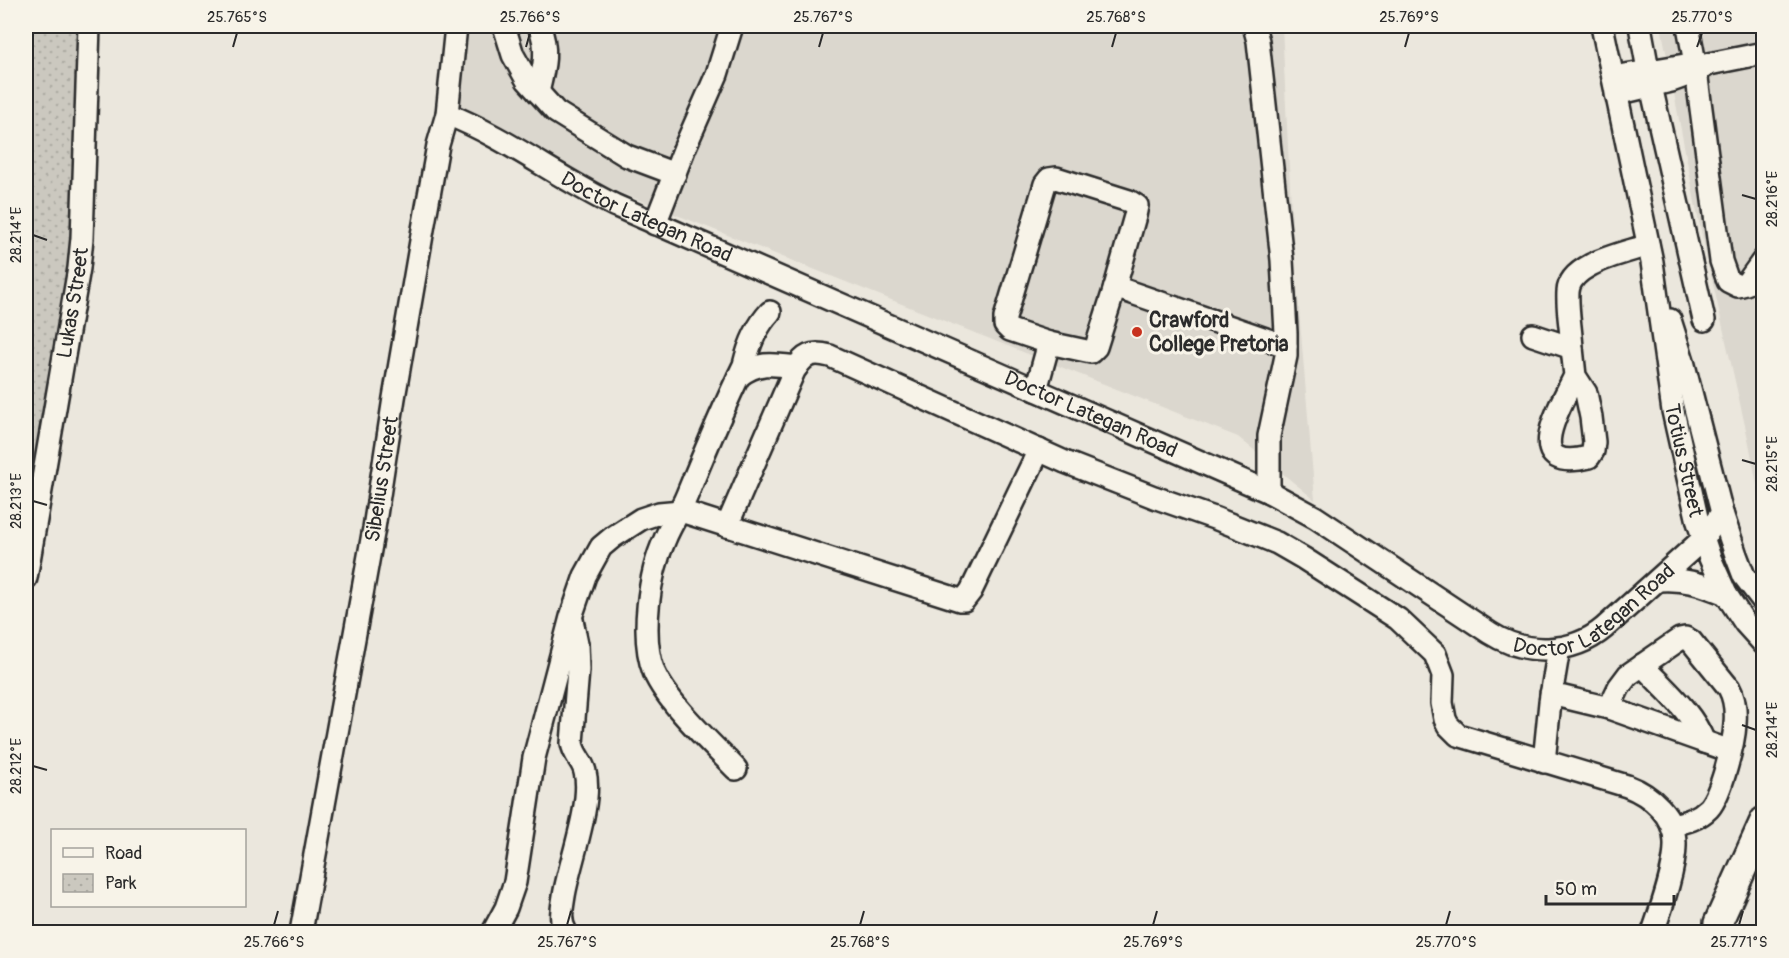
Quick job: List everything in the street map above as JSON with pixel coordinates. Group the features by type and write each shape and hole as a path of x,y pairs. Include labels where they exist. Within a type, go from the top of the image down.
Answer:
{"main road":[{"path":"1717,928 1764,821"},
{"path":"1717,928 1764,849"}],"street":[{"name":"Lukas Street","path":"26,578 80,258 88,26"},
{"name":"Sibelius Street","path":"301,933 374,528 434,165 447,114 456,26"},
{"path":"504,26 513,55 527,80 556,112 627,156 675,174"},
{"path":"538,92 546,56 539,26"},
{"path":"655,224 717,74 732,26"},
{"path":"1254,26 1258,41 1282,260 1286,346 1286,356 1269,436 1269,492"},
{"name":"Totius Street","path":"1602,26 1650,254 1683,463 1703,539 1726,594 1745,623 1764,644"},
{"path":"1640,26 1704,320"},
{"path":"1688,26 1700,66 1721,261 1728,281 1738,286 1746,284 1764,259"},
{"path":"1614,85 1764,53"},
{"name":"Doctor Lategan Road","path":"447,114 480,129 592,194 655,224 1269,492 1322,521 1500,639 1524,647 1559,648 1579,643 1599,632 1703,539 1722,513"},
{"path":"1056,178 1129,201 1137,206 1136,216 1096,347 1091,352 1049,343 1010,330 1005,325 1005,318 1045,184 1049,179 1056,178"},
{"path":"1575,376 1568,290 1572,278 1592,264 1650,254"},
{"name":"Totius Street","path":"1650,254 1683,361 1722,513 1744,576 1764,602"},
{"path":"736,769 664,690 655,674 647,648 648,608 655,569 664,540 681,511 741,371 763,345 770,312 783,279"},
{"path":"1114,287 1286,346"},
{"path":"1533,335 1572,348"},
{"path":"1036,390 1049,343"},
{"path":"728,526 797,367 807,356 820,353 1091,473 1277,543 1398,619 1435,654 1443,675 1445,719 1458,735 1638,790 1652,798 1672,825 1676,841 1674,857 1653,933"},
{"path":"741,371 757,365 797,367"},
{"path":"493,933 506,908 515,882 534,758 571,617 585,576 593,560 607,542 641,519 659,513 681,511 964,600 976,581 1038,450"},
{"path":"1703,539 1736,555"},
{"path":"1658,580 1684,580 1726,594"},
{"path":"566,933 561,919 586,795 586,773 574,754 572,743 578,669 577,644 571,617"},
{"path":"1609,708 1623,680 1628,675 1680,639 1689,640 1726,682 1732,695 1735,726 1725,773 1710,806 1694,819 1672,825"},
{"path":"1544,762 1551,694 1559,648"},
{"path":"1642,665 1682,707 1704,742"},
{"path":"1551,694 1609,708 1730,751"}],"shaded area":[{"name":"Crawford College Pretoria","path":"451,26 1282,26 1292,227 1315,500 1238,437 444,123"},
{"path":"1661,26 1763,26 1763,516 1749,443 1697,213"}],"green space":[{"path":"26,26 84,26 81,234 26,573"}],"place":[{"name":"Crawford College Pretoria","path":"1137,332"}]}
